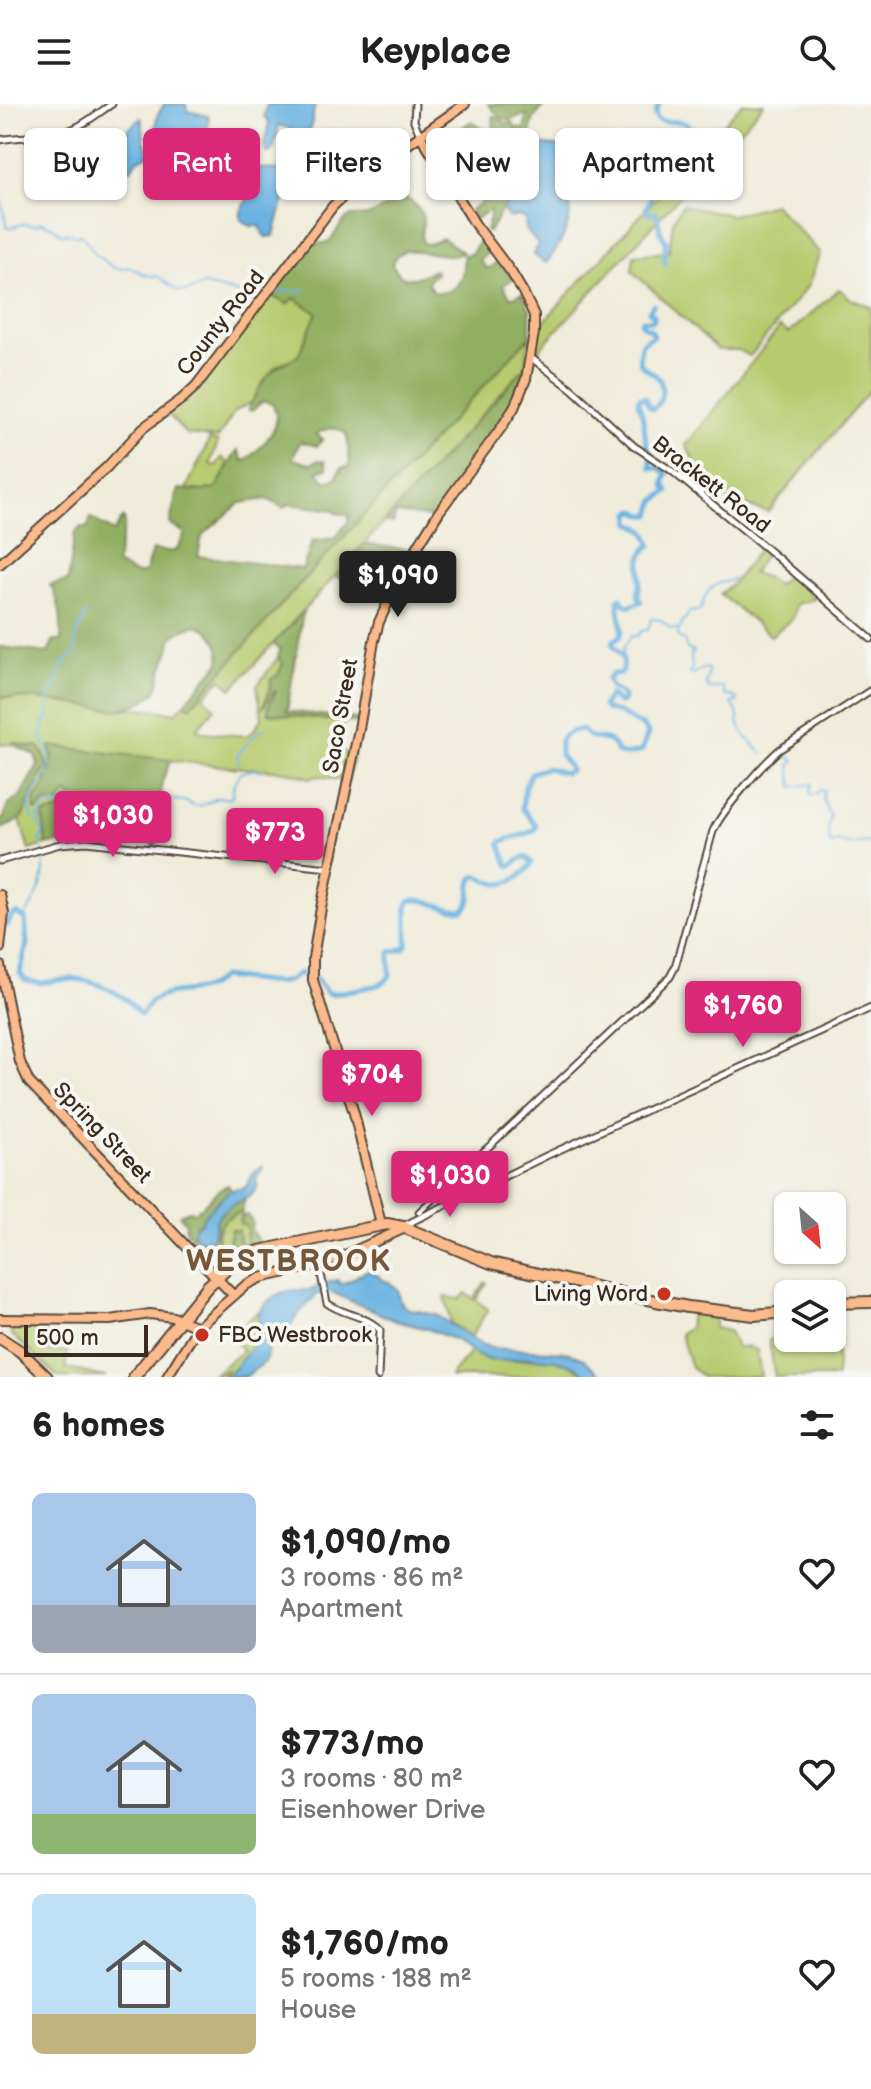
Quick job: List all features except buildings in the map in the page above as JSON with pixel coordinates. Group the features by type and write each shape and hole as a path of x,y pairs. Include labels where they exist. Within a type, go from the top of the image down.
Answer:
{"highway":[{"path":"132,1377 215,1276 240,1260 263,1249 381,1223 406,1227 486,1262 561,1280 680,1306 759,1315 774,1313"},
{"path":"846,1303 871,1302"},
{"path":"0,1339 45,1377"}],"main road":[{"name":"County Road","path":"0,564 107,467 143,428 196,386 333,206 370,171 465,104"},
{"name":"Saco Street","path":"381,1223 354,1113 313,980 313,958 380,619 402,572 439,512 514,408 526,379 535,322 528,300 511,272 475,224 420,135"},
{"path":"0,895 4,907 0,948"},
{"name":"Spring Street","path":"0,965 20,1062 29,1082 233,1295"},
{"path":"167,1377 198,1327 246,1284 319,1265 406,1227"},
{"path":"0,1319 110,1320 150,1314 179,1319 198,1327"}],"street":[{"path":"0,140 68,131 112,104"},
{"path":"415,104 414,119 420,135"},
{"name":"Brackett Road","path":"530,357 572,389 634,446 672,471 773,554 871,639"},
{"path":"419,1212 668,980 673,973 713,831 720,818 779,750 871,690"},
{"path":"0,861 60,844 79,842 329,868"},
{"path":"406,1227 433,1210 628,1118 871,1008"},
{"path":"433,1199 433,1210"},
{"path":"319,1265 327,1303 379,1328 378,1377"}],"green space":[{"path":"488,104 545,104 533,120 532,128 524,128 527,115 505,120"},
{"path":"742,104 764,104 742,128 720,128"},
{"path":"493,116 507,124 512,122 515,128 494,128"},
{"path":"472,121 481,128 463,128 463,127"},
{"path":"397,200 409,200 423,218 423,243 429,244 443,238 463,253 454,256 406,250 396,256 392,264 406,278 435,270 436,274 428,284 434,292 454,288 463,271 463,256 472,253 481,238 491,250 479,260 487,269 499,261 513,279 503,285 511,298 522,293 530,310 530,336 190,707 185,703 220,662 219,649 213,636 196,626 184,629 171,639 157,689 134,706 117,710 0,697 0,647 48,653 53,641 61,641 60,612 50,585 68,581 75,533 81,527 87,528 91,518 114,532 123,518 125,522 116,564 141,574 145,572 152,550 176,550 185,533 170,522 178,489 214,490 238,450 243,461 265,442 274,428 276,412 272,404 266,402 253,411 249,408 268,376 298,356 317,313 294,298 288,304 269,294 308,243 325,243 350,217 367,216","holes":["338,429 348,439 350,461 348,467 341,468 335,478 325,481 317,471 327,469 325,461 311,464 293,459 299,444 317,446 323,439 317,435 319,432","267,499 283,508 290,504 334,510 349,515 348,522 335,538 312,541 303,569 198,556 202,536 240,503"]},
{"path":"508,200 489,232 486,231 490,210 475,219 470,211 481,201"},
{"path":"655,200 676,200 533,356 537,329"},
{"path":"774,204 820,253 808,286 750,356 738,350 718,350 632,271 634,255 669,252 673,221 682,205 732,215"},
{"path":"839,289 851,299 871,307 871,389 768,512 730,501 709,484 686,445 780,327 789,333"},
{"path":"269,294 293,298 317,313 298,356 276,366 252,402 235,411 218,438 186,434 168,414 186,397"},
{"path":"530,336 525,367 232,689 221,679 204,697 215,708 197,729 246,736 262,718 257,686 279,656 283,663 278,675 270,682 263,706 275,690 268,713 344,722 339,751 354,754 348,781 317,776 310,778 286,771 51,747 52,764 47,773 42,808 45,802 67,793 76,799 73,806 43,815 46,845 29,850 20,820 41,771 44,755 38,746 0,745 0,697 117,710 146,708 175,713 185,703 190,707"},
{"path":"525,367 515,403 433,518 396,513 393,523 385,522"},
{"path":"209,439 218,442 210,464 216,466 222,457 228,463 224,477 214,490 186,490 204,452"},
{"path":"364,544 412,552 408,558 385,552 368,586 335,577"},
{"path":"759,549 766,554 752,573 777,585 790,574 815,599 796,604 793,618 771,636 720,594 734,582"},
{"path":"303,612 287,711 358,719 357,723 268,713 275,690 263,708 271,679 278,675 283,664 278,656 280,649 273,644"},
{"path":"13,742 29,747 38,746 48,769 42,772 22,817 0,829 0,820 4,818 7,807 20,797 38,765 35,755"},
{"path":"50,746 171,760 162,781 156,846 152,846 157,810 120,807 114,842 75,839 46,845 43,815 73,806 76,800 67,793 60,803 45,802 37,811 34,809 36,797 50,771 53,756"},
{"path":"228,1185 231,1190 211,1208 203,1222 196,1224 193,1235 202,1241 215,1235 216,1220 226,1207 245,1199 242,1211 224,1220 218,1229 219,1249 228,1248 231,1230 238,1230 239,1243 247,1243 246,1225 240,1224 242,1216 248,1215 252,1222 251,1231 259,1246 236,1255 218,1267 212,1255 192,1240 186,1223 179,1215 199,1209 218,1190"},
{"path":"242,1211 240,1220 246,1224 247,1243 238,1243 231,1230 228,1248 219,1249 217,1235 221,1224"},
{"path":"485,1282 476,1300 488,1309 471,1337 451,1323 445,1297 460,1299 466,1293 474,1299"},
{"path":"261,1309 250,1352 226,1377 223,1376 228,1369 216,1377 213,1375 243,1350 230,1337"},
{"path":"691,1311 716,1314 714,1328 729,1331 736,1347 757,1350 761,1377 702,1377 691,1367 680,1334 689,1328"},
{"path":"12,1322 45,1322 47,1352 68,1351 65,1368 106,1377 58,1377 11,1334"},
{"path":"774,1338 774,1352 837,1352 837,1377 775,1377 769,1340"},
{"path":"471,1351 494,1359 555,1360 570,1364 588,1377 451,1377"}],"water":[{"path":"164,104 186,104 187,111 209,116 208,128 155,128 157,116"},
{"path":"267,104 315,104 311,128 279,125 273,150 269,153 264,146 269,122 264,116"},
{"path":"141,118 143,158 131,169 127,168 127,130"},
{"path":"539,144 555,146 555,200 568,200 570,215 556,250 546,263 534,255 538,244 526,230 525,219 520,216 509,218 503,210 508,200 539,200"},
{"path":"260,168 276,170 276,200 284,200 274,236 266,237 260,226 251,226 241,220 247,200 260,200"},
{"path":"262,1166 264,1168 257,1177 254,1192 221,1213 213,1237 202,1241 195,1237 195,1226 203,1222 203,1217 231,1190 245,1188 254,1172"},
{"path":"370,1270 398,1290 401,1303 409,1309 437,1315 483,1345 568,1352 584,1359 603,1377 588,1377 576,1367 556,1360 489,1360 456,1340 396,1321 329,1291 316,1295 284,1334 272,1335 265,1362 245,1377 226,1377 254,1341 259,1312 271,1298 287,1291 313,1289 319,1284 338,1280 339,1284 344,1283"}],"waterway":[{"path":"659,104 655,114 658,120 682,122 689,126 684,131 671,130 666,135 658,155 654,190 646,208 649,214 657,214 666,242 665,263"},
{"path":"0,195 8,228 41,222 61,234 80,234 94,254 110,265 118,269 129,267 159,277 178,291 189,291 204,285 237,293 263,291"},
{"path":"271,292 305,290"},
{"path":"652,455 638,403 639,398 644,397 653,409 662,395 660,380 639,360 642,343 654,335 641,323 654,319 649,312 653,305"},
{"path":"316,979 331,994 385,982 390,975 390,952 403,949 407,944 409,901 463,910 469,903 473,878 478,876 503,884 526,871 532,863 526,857 508,865 500,843 536,828 522,808 525,786 531,773 546,768 565,773 571,770 560,755 560,740 567,734 583,730 589,736 609,741 617,752 623,754 642,750 648,733 642,725 603,706 610,695 618,703 623,702 623,695 612,688 607,679 621,673 623,664 621,654 613,645 622,631 618,600 621,598 624,604 630,606 641,602 638,595 641,561 651,545 644,531 631,523 631,513 635,510 651,515 655,501 668,491 664,484 667,474 660,468 651,468 651,459"},
{"path":"679,629 689,612 700,611 712,587 734,579"},
{"path":"33,818 31,802 51,763 47,761 49,748 39,735 45,726 43,721 48,719 49,695 58,684 61,666 76,652 76,636 86,614"},
{"path":"623,656 624,646 631,637 648,630 651,619 661,620 671,629 678,629 678,636 687,649 694,652 691,655 690,674 707,668 706,683 709,689 722,687 726,697 737,699 737,702 731,703 737,711 740,728 763,753"},
{"path":"251,740 265,728"},
{"path":"239,764 237,755 249,742"},
{"path":"777,755 786,755 795,761 790,765 793,787 813,784 812,796 824,791 823,799 830,816 830,843 871,842"},
{"path":"198,806 215,798 229,799 240,773 264,770"},
{"path":"158,798 163,799"},
{"path":"38,816 42,816 47,805 61,806 67,800 74,799"},
{"path":"165,799 195,806"},
{"path":"39,818 43,830 40,839 42,847"},
{"path":"24,918 41,887 43,851"},
{"path":"2,922 8,925 11,916 17,913 25,919 27,944 20,973 25,980 38,983 68,979 89,981 123,997 141,1015 159,997 205,988 222,977 276,983 288,981 299,973 309,976"}],"place":[{"name":"Living Word","path":"664,1294"},
{"name":"FBC Westbrook","path":"202,1335"}],"district":[{"name":"WESTBROOK","path":"289,1262"}]}
